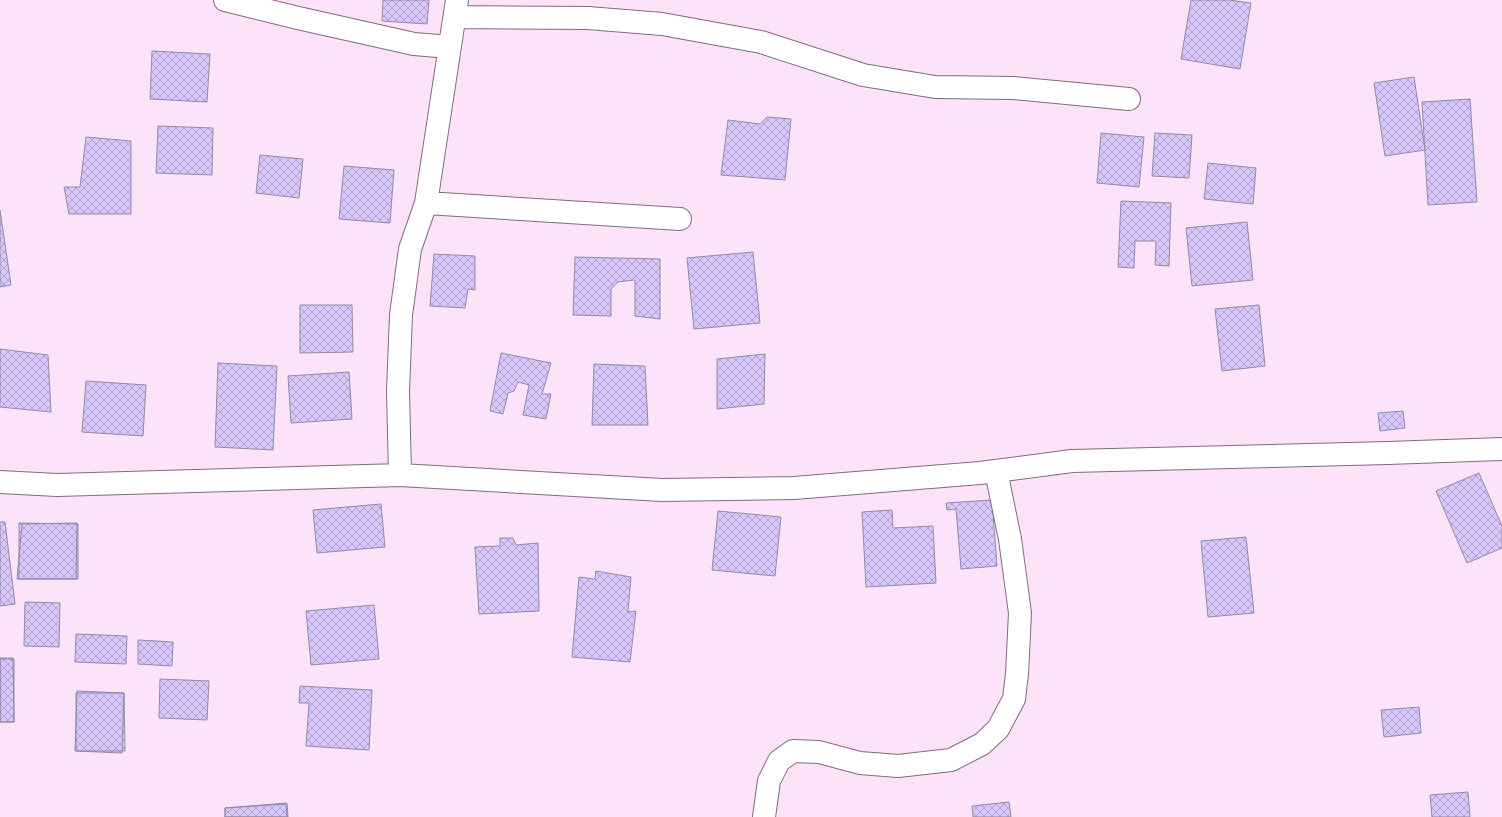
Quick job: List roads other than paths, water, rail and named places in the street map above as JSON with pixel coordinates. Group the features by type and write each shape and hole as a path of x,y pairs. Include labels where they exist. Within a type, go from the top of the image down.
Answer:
{"street":[{"path":"225,0 414,44 450,47"},
{"path":"400,475 398,391 401,315 410,249 426,202 456,8 662,24 761,42 863,75 928,86 1014,88 1130,99"},
{"path":"426,202 680,219"},
{"path":"0,482 57,485 400,475 662,490 794,488 996,471 1072,461 1502,449"},
{"path":"764,817 769,781 779,761 793,751 819,752 860,762 898,766 951,760 982,744 998,728 1014,699 1017,674 1020,613 1010,539 996,471"}]}
